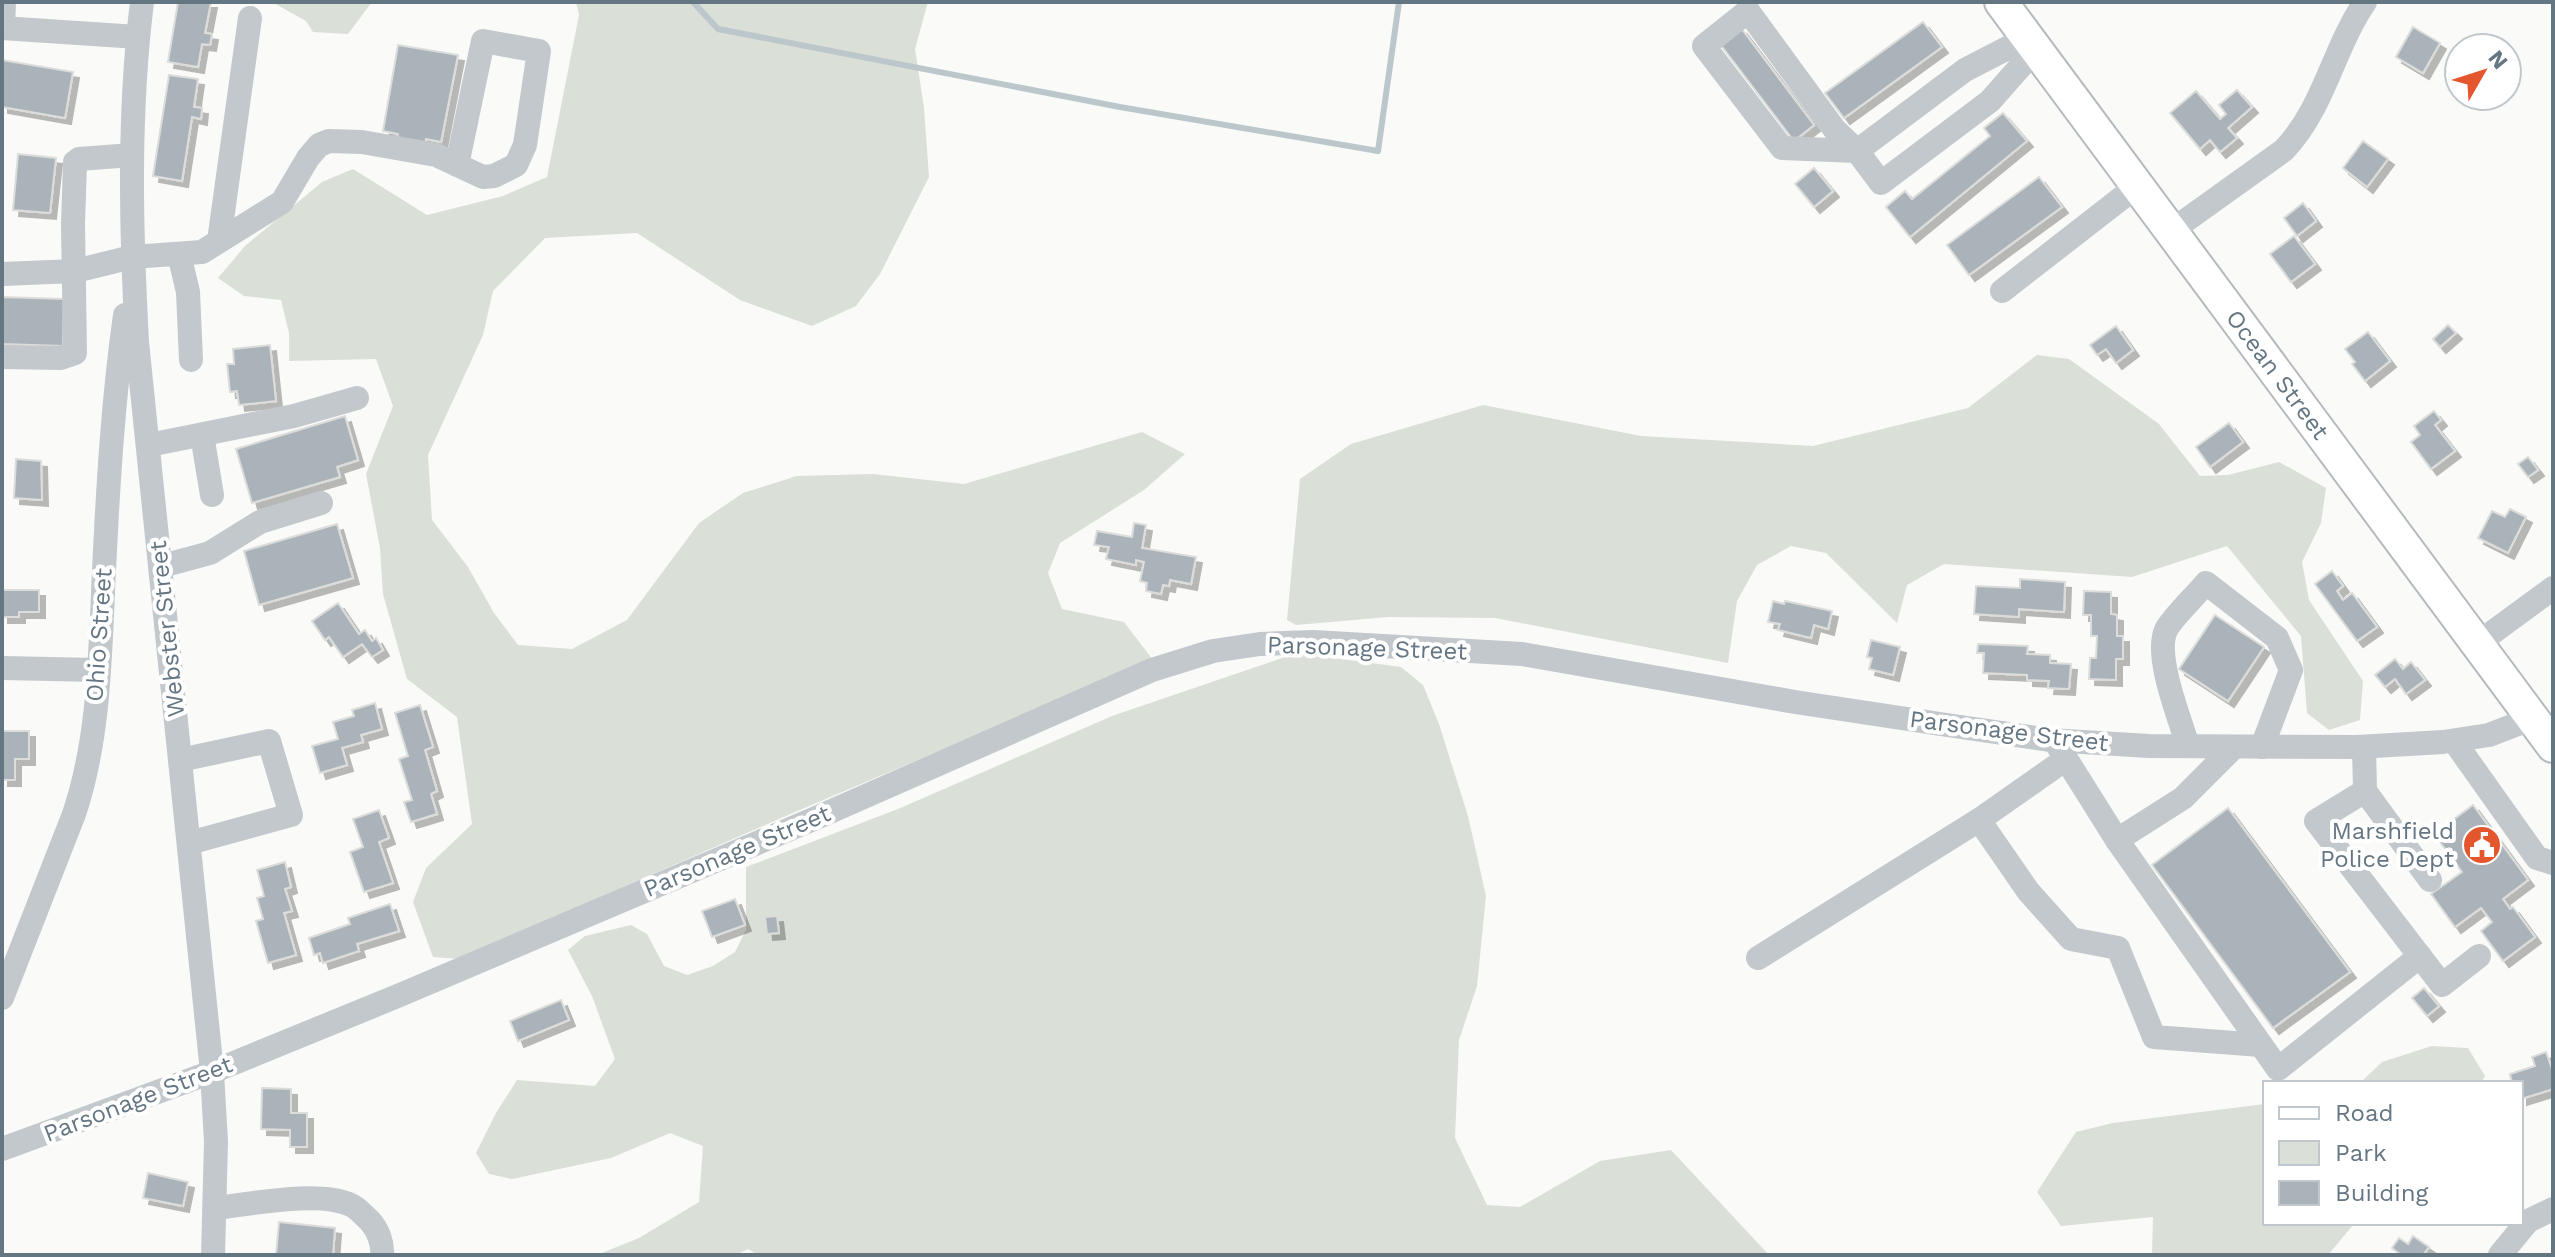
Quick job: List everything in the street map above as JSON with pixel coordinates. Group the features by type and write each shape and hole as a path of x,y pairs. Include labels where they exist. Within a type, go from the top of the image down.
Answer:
{"main road":[{"name":"Ocean Street","path":"2001,2 2553,746"}],"street":[{"path":"4,2 2,28 138,37"},
{"name":"Webster Street","path":"142,2 132,155 132,257 137,342 212,1072 216,1142 213,1255"},
{"path":"2171,231 2284,150 2295,138 2315,106 2343,39 2365,2"},
{"path":"2032,43 1965,70 1857,151 1782,148 1704,46 1748,11 1835,130 1857,151 1881,183 1990,101 2032,43"},
{"path":"219,241 250,18"},
{"path":"2,274 75,271 132,257 202,252 282,202 310,156 319,145 329,141 362,142 436,155 457,165 483,177 494,176 516,165 525,145 539,51 483,41 457,165"},
{"path":"1965,70 1990,101"},
{"path":"2,357 60,358 75,353 75,162 79,159 132,155"},
{"path":"2002,291 2137,186"},
{"path":"179,254 188,292 191,360"},
{"name":"Ohio Street","path":"2,998 80,794 91,738 99,670 111,444 132,257"},
{"path":"149,445 294,416 357,398"},
{"path":"202,435 212,495"},
{"path":"162,566 210,553 260,522 321,503"},
{"path":"2188,746 2164,663 2164,644 2166,630 2206,583 2277,638 2291,670 2262,747"},
{"path":"2478,643 2553,588"},
{"name":"Parsonage Street","path":"2,1149 212,1072 582,918 1152,670 1213,651 1260,644 1313,642 1522,654 2060,750 2188,746 2364,747 2454,741 2489,735 2533,718"},
{"path":"2,668 99,670"},
{"path":"180,760 269,741 291,815 189,843"},
{"path":"2454,741 2537,858 2553,863"},
{"path":"2117,840 2183,798 2234,747"},
{"path":"2364,747 2365,791 2430,880"},
{"path":"1758,958 1979,820 2060,750 2117,840 2278,1069 2420,956"},
{"path":"2365,791 2316,821 2442,985 2479,956"},
{"path":"1979,820 2028,891 2071,939 2118,948 2154,1037 2261,1045"},
{"path":"216,1208 283,1200 329,1199 353,1205 373,1225 382,1246 382,1255"},
{"path":"2500,1255 2528,1221 2553,1209"}],"green space":[{"path":"272,2 372,2 348,34 313,32 306,21"},
{"path":"576,2 928,2 915,49 924,108 929,177 880,274 856,306 812,326 740,300 637,233 545,238 493,291 483,335 428,455 432,520 468,567 494,613 518,645 572,649 627,620 699,523 743,493 797,476 873,474 964,484 1142,432 1185,454 1144,490 1060,543 1048,573 1062,609 1124,622 1153,660 459,959 433,957 413,902 426,868 472,824 457,717 407,679 383,594 380,548 366,474 393,406 376,359 289,361 289,333 281,300 244,296 218,278 245,246 322,182 353,169 427,215 503,196 547,177 579,15"},
{"path":"2037,355 2069,359 2159,424 2200,476 2228,475 2279,462 2326,488 2321,523 2302,562 2309,600 2363,681 2360,720 2329,730 2307,713 2301,636 2227,546 2132,577 1944,564 1907,585 1897,623 1826,553 1791,546 1757,565 1737,601 1728,663 1495,618 1388,617 1296,625 1287,620 1300,479 1351,444 1483,405 1641,436 1813,446 1968,408"},
{"path":"1297,653 1401,667 1423,685 1439,724 1468,816 1486,896 1477,986 1459,1040 1455,1138 1487,1205 1520,1207 1600,1161 1671,1150 1769,1255 758,1255 748,1249 736,1255 597,1255 639,1238 699,1202 703,1146 670,1133 611,1158 512,1179 489,1174 476,1153 517,1080 595,1086 615,1059 592,996 568,950 585,936 631,925 647,934 664,966 687,975 713,966 735,952 746,930 746,867 898,809 1112,716"},
{"path":"2432,1046 2468,1048 2485,1076 2482,1081 2362,1081 2382,1062"},
{"path":"2263,1104 2263,1225 2353,1225 2328,1255 2152,1255 2153,1217 2061,1226 2037,1192 2076,1132 2113,1123"}],"building":[{"path":"178,2 211,2 205,33 212,34 210,45 202,44 198,67 168,62"},
{"path":"1923,22 1942,47 1844,118 1825,93"},
{"path":"2413,27 2440,43 2423,73 2396,57"},
{"path":"1741,28 1814,125 1794,141 1720,44"},
{"path":"398,45 458,55 441,142 426,139 424,148 396,143 398,134 383,131"},
{"path":"2,60 73,72 65,118 2,107"},
{"path":"169,75 198,79 194,107 202,108 201,119 192,117 182,181 153,176"},
{"path":"2237,90 2252,107 2228,128 2237,138 2220,152 2210,140 2200,149 2170,113 2196,91 2220,119 2226,114 2219,105"},
{"path":"2003,113 2027,141 1910,237 1886,207 1905,191 1912,199 1990,136 1984,128"},
{"path":"2363,141 2388,159 2367,187 2343,168"},
{"path":"18,154 56,158 50,213 13,210"},
{"path":"1814,168 1833,191 1814,207 1795,184"},
{"path":"2039,177 2062,207 1969,275 1947,245"},
{"path":"2303,203 2316,221 2297,236 2284,218"},
{"path":"2294,236 2315,264 2291,282 2270,254"},
{"path":"2,297 64,299 63,346 2,344"},
{"path":"2448,325 2456,333 2440,347 2433,339"},
{"path":"2116,326 2133,350 2116,363 2106,349 2097,355 2090,345"},
{"path":"2368,332 2390,361 2365,381 2345,349"},
{"path":"270,345 276,401 239,405 237,391 230,392 227,364 234,364 233,349"},
{"path":"2434,411 2441,420 2435,425 2455,451 2431,469 2411,442 2420,435 2414,426"},
{"path":"345,416 358,460 337,467 340,477 252,503 236,449"},
{"path":"2229,423 2243,442 2210,467 2196,447"},
{"path":"2528,457 2538,470 2528,477 2518,464"},
{"path":"16,459 41,461 42,500 14,498"},
{"path":"2510,509 2526,517 2508,553 2478,538 2492,511 2505,517"},
{"path":"1134,523 1146,525 1142,548 1196,557 1191,584 1170,580 1169,586 1163,585 1161,594 1146,591 1147,583 1140,581 1144,562 1136,560 1136,565 1106,559 1109,547 1094,545 1097,531 1132,537"},
{"path":"337,524 353,578 259,605 244,551"},
{"path":"2332,571 2343,586 2337,591 2343,600 2352,593 2377,627 2357,641 2315,584"},
{"path":"2020,579 2065,582 2064,612 2019,609 2019,617 1974,614 1976,586 2020,588"},
{"path":"2,590 39,590 39,612 19,612 19,617 2,617"},
{"path":"2084,591 2111,592 2111,614 2117,615 2117,636 2123,636 2123,659 2116,659 2116,680 2089,679 2090,658 2096,658 2097,636 2091,636 2091,615 2083,615"},
{"path":"1773,601 1832,611 1828,629 1814,625 1811,638 1778,630 1780,624 1768,622"},
{"path":"338,603 359,634 365,630 372,641 376,638 383,650 372,657 362,644 343,657 329,637 325,640 312,621"},
{"path":"2215,615 2264,647 2228,701 2179,669"},
{"path":"1871,640 1900,647 1893,675 1869,669 1872,658 1867,657"},
{"path":"1978,644 2028,646 2027,654 2050,655 2050,663 2071,664 2069,689 2048,688 2049,681 2027,680 2027,675 1983,673 1984,653 1977,653"},
{"path":"2395,659 2403,669 2411,662 2425,680 2406,694 2395,679 2385,687 2375,675"},
{"path":"375,703 382,729 361,735 363,742 342,748 347,765 320,773 312,746 338,739 333,722 354,716 352,710"},
{"path":"420,705 433,747 425,750 437,791 431,794 437,814 411,822 404,802 412,800 399,759 408,756 395,713"},
{"path":"3,731 29,731 29,759 15,759 15,780 2,780"},
{"path":"2473,805 2528,880 2503,899 2510,909 2513,907 2535,937 2503,961 2481,931 2492,922 2481,908 2455,927 2431,894 2462,872 2434,834"},
{"path":"2228,808 2350,972 2273,1028 2152,865"},
{"path":"379,810 389,838 379,842 393,883 364,892 350,852 363,847 353,819"},
{"path":"285,862 291,887 285,889 292,911 284,913 296,955 268,963 256,921 263,919 257,898 264,896 257,870"},
{"path":"735,899 745,925 712,937 702,911"},
{"path":"390,904 399,931 357,944 359,951 323,963 320,953 314,955 309,938 350,924 348,918"},
{"path":"777,916 779,933 767,934 765,917"},
{"path":"2424,988 2439,1006 2427,1016 2412,998"},
{"path":"561,1000 569,1020 518,1041 510,1021"},
{"path":"2546,1052 2553,1072 2553,1089 2523,1098 2523,1081 2512,1081 2510,1074 2535,1066 2532,1057"},
{"path":"262,1088 291,1089 291,1113 307,1113 307,1147 290,1147 290,1130 261,1129"},
{"path":"148,1173 188,1182 183,1206 143,1198"},
{"path":"279,1222 335,1228 333,1255 276,1255"},
{"path":"2413,1236 2429,1247 2423,1255 2401,1255 2392,1248 2399,1238 2408,1244"}],"waterway":[{"path":"693,2 718,29 1120,107 1378,151 1399,2"}],"place":[{"name":"Marshfield Police Dept","path":"2482,845"}]}
